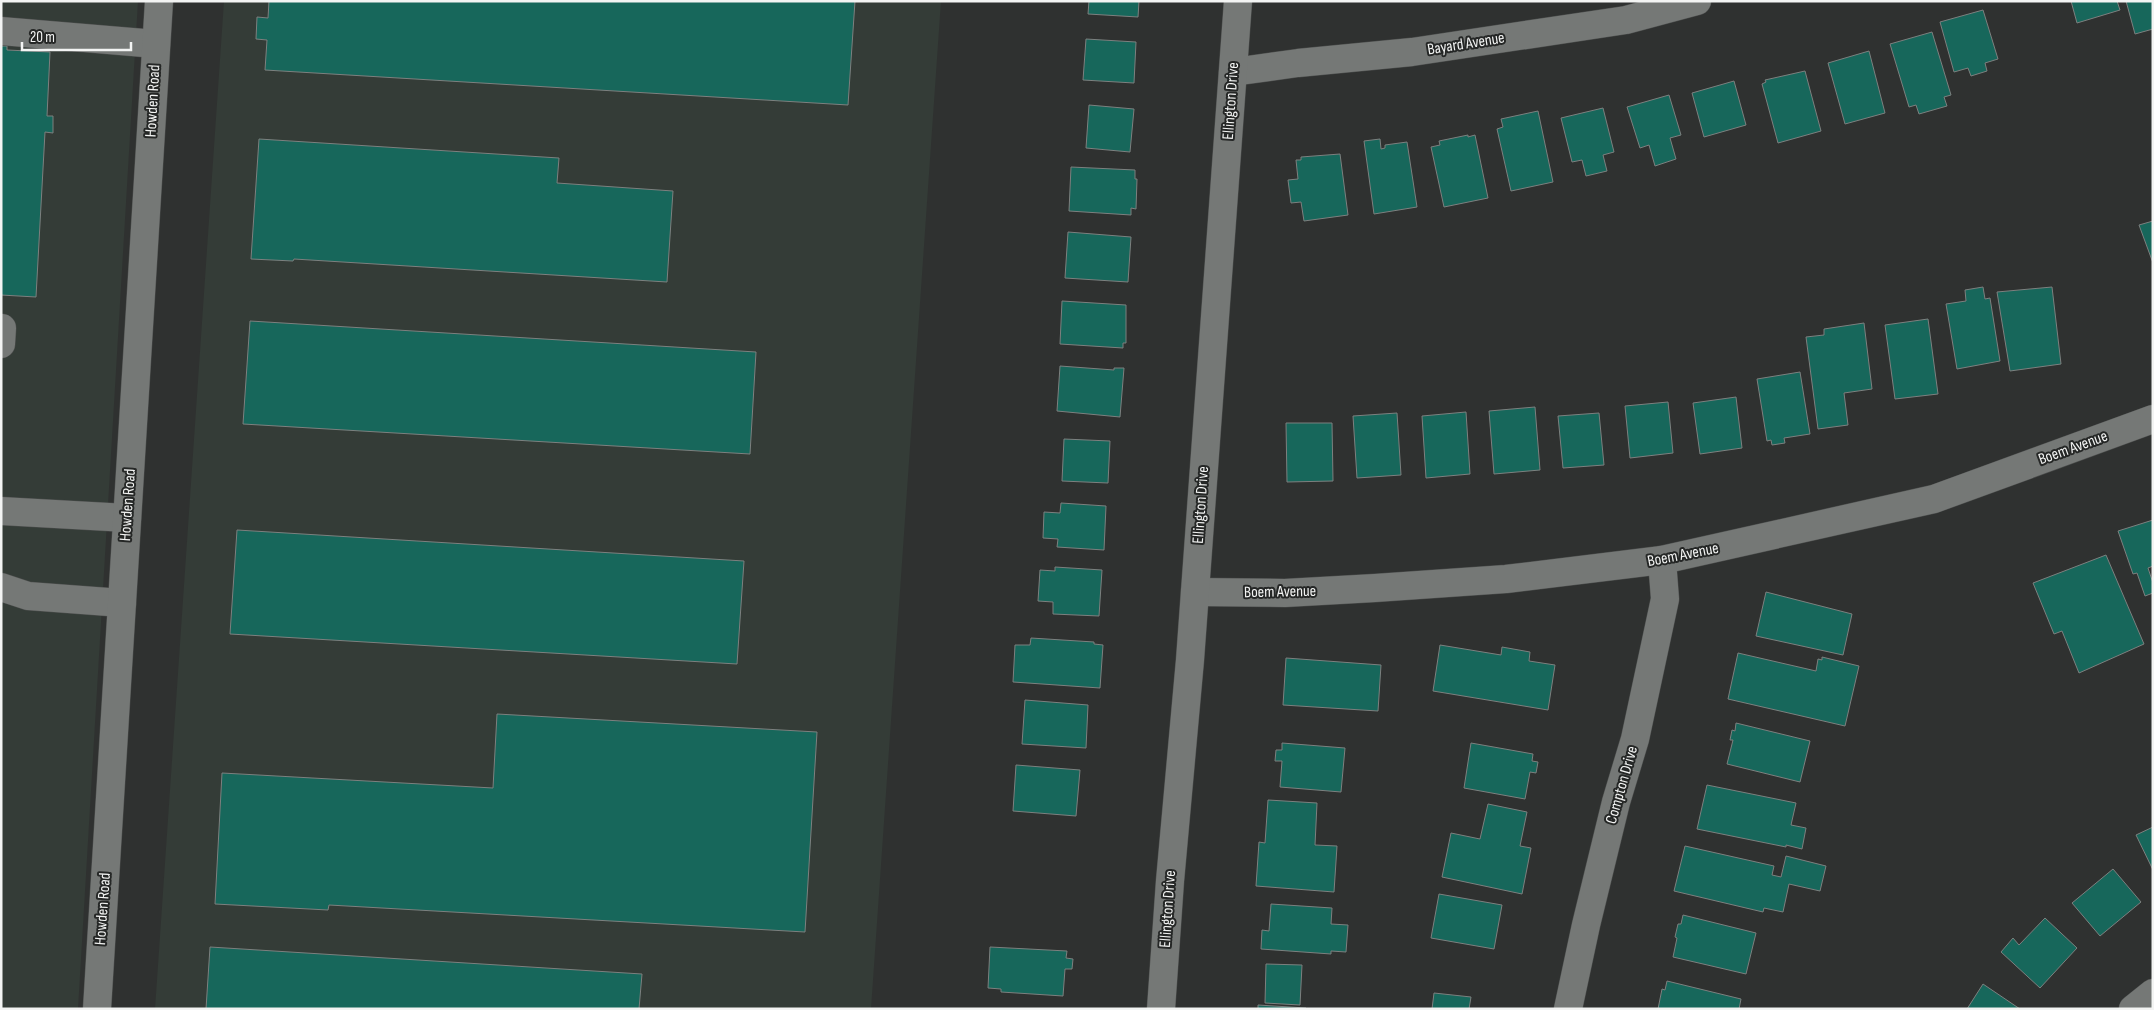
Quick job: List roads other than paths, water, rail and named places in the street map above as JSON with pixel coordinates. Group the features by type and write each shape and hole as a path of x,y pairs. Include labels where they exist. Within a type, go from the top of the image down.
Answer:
{"street":[{"name":"Howden Road","path":"97,1009 159,1"},
{"name":"Ellington Drive","path":"1161,1009 1195,592 1238,1"},
{"name":"Bayard Avenue","path":"1233,72 1298,63 1422,51 1626,20 1697,1"},
{"path":"1,31 156,44"},
{"path":"1,344 2,328"},
{"name":"Boem Avenue","path":"1195,592 1285,593 1376,588 1506,579 1662,560 1934,499 2153,419"},
{"path":"1,512 127,518"},
{"name":"Compton Drive","path":"1568,1009 1616,802 1635,739 1665,599 1662,560"},
{"path":"1,587 28,596 122,603"},
{"path":"2133,1009 2153,993"}]}
